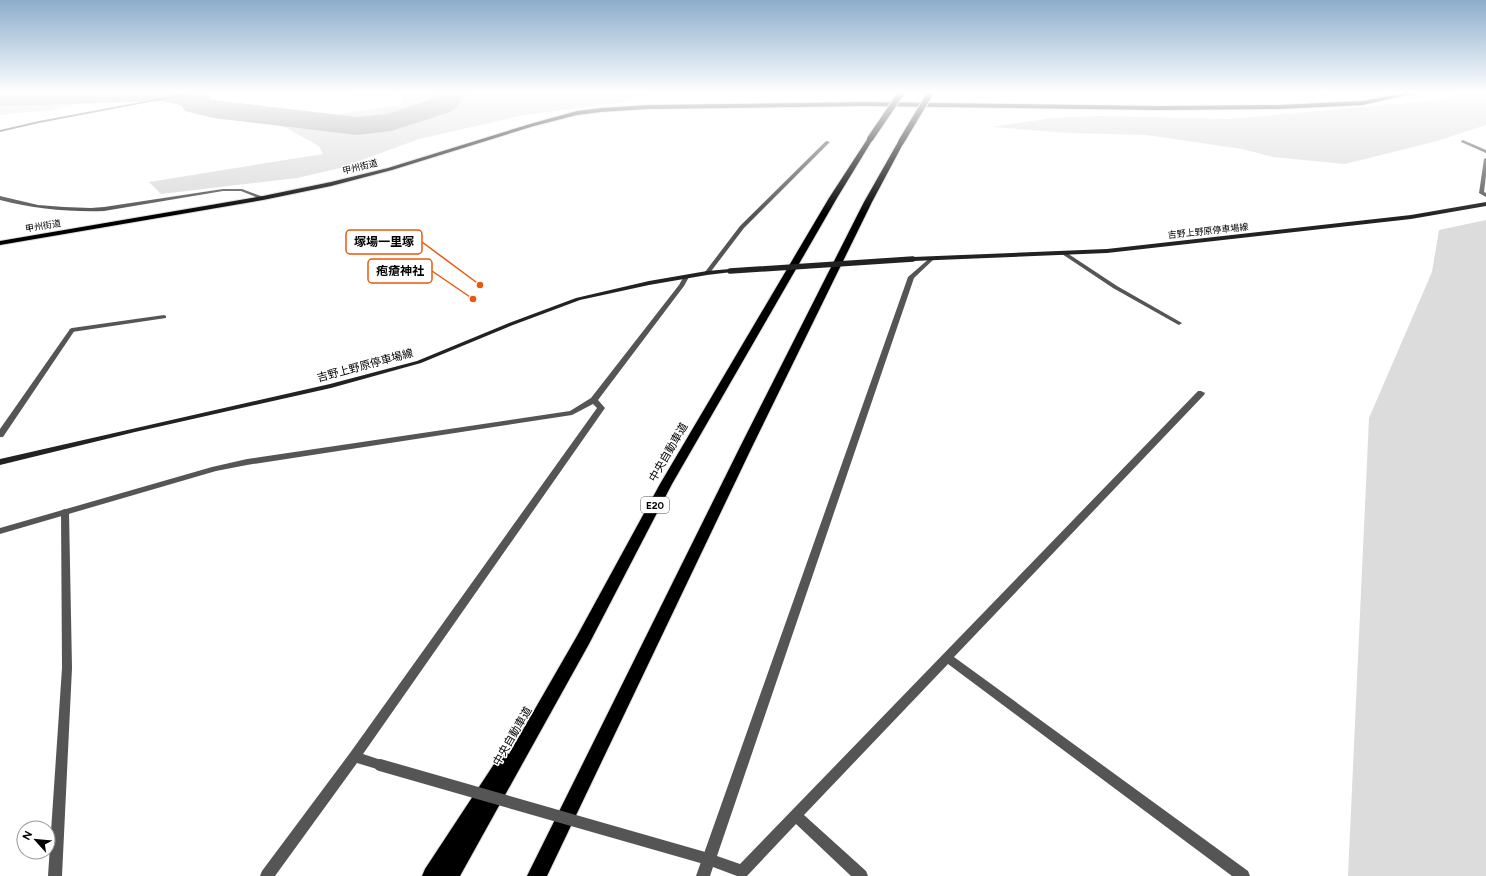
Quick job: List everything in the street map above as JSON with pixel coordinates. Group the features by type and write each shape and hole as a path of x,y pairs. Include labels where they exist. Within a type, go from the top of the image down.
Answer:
{"highway":[{"name":"甲州街道","path":"0,243 263,198 331,184 507,133"},
{"name":"中央自動車道","path":"449,876 583,640 666,484 833,198 874,133"},
{"path":"537,876 746,447 868,202 906,133"},
{"path":"432,876 583,640"}],"main road":[{"name":"吉野上野原停車場線","path":"0,462 331,386 419,362 511,324 578,299 707,273 914,259 1107,251 1395,219 1486,204"}],"street":[{"path":"1463,141 1486,152"},
{"path":"707,273 742,227 828,142"},
{"path":"1486,160 1482,193 1486,195"},
{"path":"0,198 17,203 45,207 89,210 104,209 223,190 242,190 263,198"},
{"path":"1064,253 1115,287 1179,323"},
{"path":"703,876 911,277 931,259"},
{"path":"0,531 215,468 572,413 594,400 682,285 686,277"},
{"path":"0,435 72,330 164,317"},
{"path":"354,757 708,859 742,871 1201,392"},
{"path":"267,876 354,757 601,408 594,400"},
{"path":"55,876 67,668 65,512"},
{"path":"946,657 1243,876"},
{"path":"795,815 861,876"}],"shaded area":[{"path":"295,133 446,133 419,139 340,168 297,178 161,194 149,182 323,154 319,146"},
{"path":"1068,133 1462,133 1437,141 1345,164 1273,157 1242,149 1147,135"},
{"path":"1486,220 1486,876 1348,876 1369,418 1432,272 1439,230"}],"place":[{"name":"塚場一里塚","path":"480,285"},
{"name":"疱瘡神社","path":"473,299"}]}
